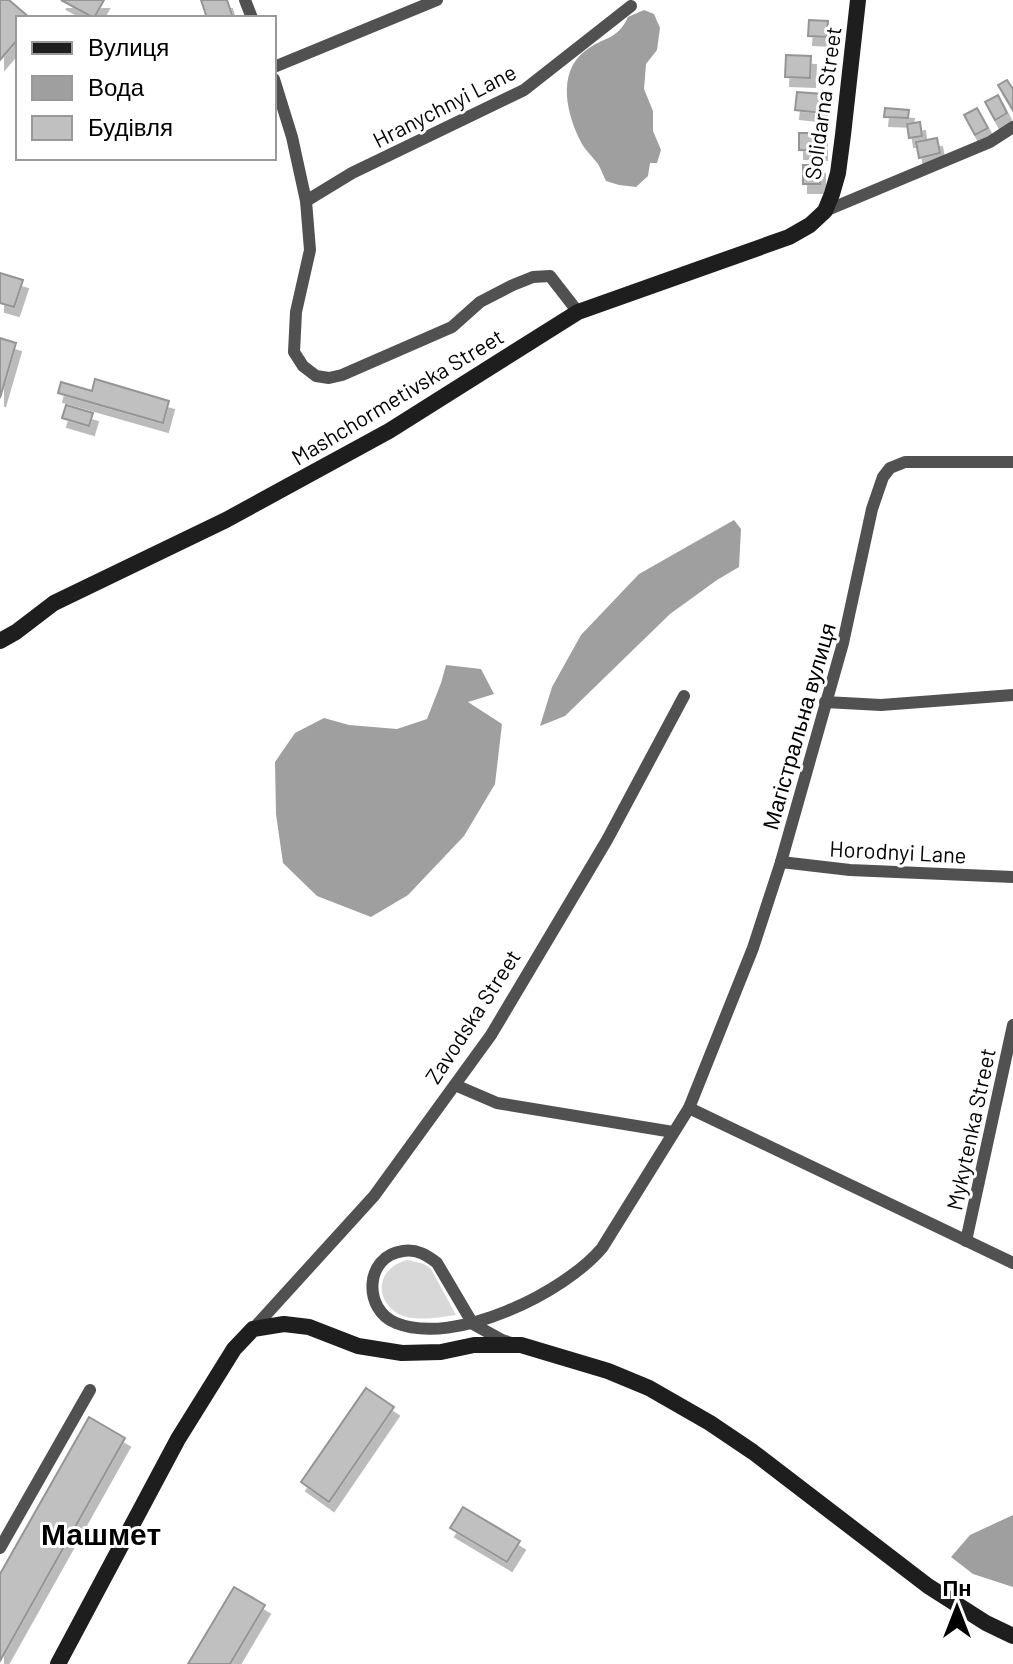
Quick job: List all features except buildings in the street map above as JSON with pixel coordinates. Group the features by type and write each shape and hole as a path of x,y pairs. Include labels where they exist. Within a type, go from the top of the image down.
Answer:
{"street":[{"path":"276,66 437,0"},
{"name":"Solidarna Street","path":"825,211 838,173 858,0"},
{"name":"Hranychnyi Lane","path":"306,201 352,173 524,90 631,6"},
{"path":"276,85 292,137 306,201 310,250 296,312 294,352 303,366 316,376 329,378 342,375 452,327 480,302 533,277 550,276 578,312"},
{"path":"825,211 990,142 1013,127"},
{"name":"Mashchormetivska Street","path":"0,641 54,603 226,520 389,431 578,312 789,237 810,225 825,211"},
{"name":"Магістральна вулиця","path":"473,1324 537,1297 591,1261 614,1231 689,1108 753,948 781,862 843,643 872,509 883,477 890,468 905,462 1013,462"},
{"path":"825,702 881,705 1013,695"},
{"name":"Zavodska Street","path":"58,1664 178,1439 234,1349 374,1196 491,1035 607,840 684,696"},
{"name":"Horodnyi Lane","path":"781,862 850,870 1013,877"},
{"name":"Mykytenka Street","path":"966,1241 1013,1025"},
{"path":"455,1085 497,1103 673,1132"},
{"path":"689,1108 1013,1263"},
{"path":"473,1324 419,1328 393,1322 381,1311 371,1289 376,1267 385,1258 406,1250 428,1256 437,1263 473,1324 502,1340 608,1371 649,1388 710,1423 753,1452 928,1586 986,1623 1013,1636"},
{"path":"253,1329 284,1324 309,1327 358,1346 402,1353 441,1352 474,1345 521,1345"},
{"path":"0,1548 90,1390"}],"shaded area":[{"path":"408,1260 431,1269 456,1315 411,1318 389,1306 382,1291 385,1275 398,1263"}],"water":[{"path":"644,10 654,14 660,28 657,50 646,64 644,89 653,111 653,131 661,150 657,163 650,163 648,176 636,187 606,181 572,121 567,83 576,60 585,51 615,34 628,17"},
{"path":"734,520 741,529 739,567 670,614 565,716 540,726 552,687 581,635 639,574"},
{"path":"446,665 481,669 494,694 468,702 502,724 495,784 464,836 408,895 371,917 317,896 283,863 276,814 275,762 295,733 324,718 349,725 397,729 427,719"},
{"path":"1013,1515 1013,1587 973,1574 951,1557 970,1535"}],"district":[{"name":"Машмет","path":"101,1533"}]}
